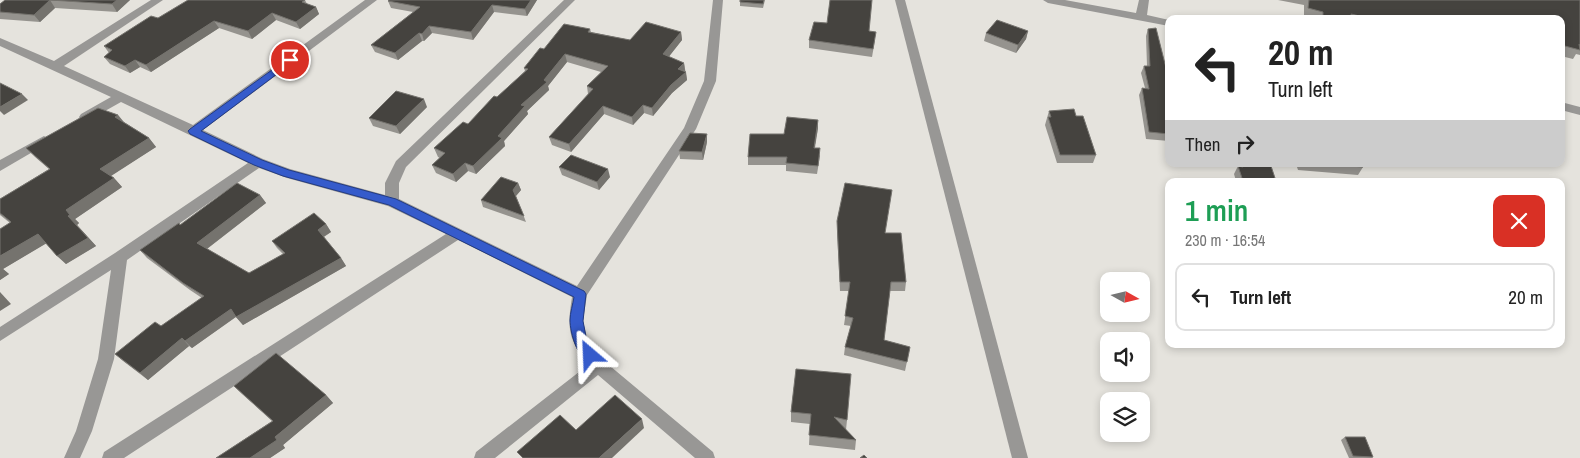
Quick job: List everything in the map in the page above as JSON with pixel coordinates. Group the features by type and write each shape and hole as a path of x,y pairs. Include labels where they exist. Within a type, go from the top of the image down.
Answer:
{"street":[{"path":"55,66 158,0"},
{"path":"194,131 372,0"},
{"path":"392,202 392,183 401,164 570,0"},
{"path":"707,458 598,366 581,344 576,321 580,294 690,129 710,81 718,0"},
{"path":"900,0 1020,458"},
{"path":"1048,0 1165,22"},
{"path":"1141,17 1144,0"},
{"path":"0,42 121,96 258,162 314,181 392,202 580,294"},
{"path":"78,121 121,96"},
{"path":"1565,107 1580,111"},
{"path":"0,166 52,136"},
{"path":"0,336 120,258 258,162"},
{"path":"110,458 457,234"},
{"path":"72,458 84,431 106,359 120,258"},
{"path":"482,458 598,366"}],"building":[{"path":"5,0 50,0 34,15 0,12 0,4"},
{"path":"50,0 117,0 112,4"},
{"path":"188,0 305,0 302,2 316,7 296,22 272,13 248,31 214,21 146,65 135,60 125,66 104,57 112,50 104,46 151,16 158,18"},
{"path":"389,0 531,0 525,9 492,5 471,32 429,26 422,34 419,33 395,53 371,45 420,7"},
{"path":"740,0 764,0 763,4 740,2"},
{"path":"830,0 872,0 869,31 876,32 873,49 809,40 814,22 827,23"},
{"path":"1309,0 1580,0 1580,50 1565,46 1565,15 1323,15 1323,12 1308,8"},
{"path":"997,20 1028,31 1018,45 986,33"},
{"path":"646,22 681,32 663,54 684,63 678,69 686,72 671,85 652,108 643,105 632,117 603,106 569,144 549,137 593,89 587,86 608,66 565,54 544,80 547,82 521,105 525,106 498,136 502,138 473,166 465,163 453,174 432,165 445,153 434,148 463,122 468,124 494,96 497,97 528,69 524,68 540,48 544,49 564,24 590,29 588,32 630,40"},
{"path":"1156,28 1165,64 1165,134 1149,132 1142,88 1149,89 1144,66 1150,66 1148,29"},
{"path":"0,83 22,94 0,107"},
{"path":"396,91 424,99 396,126 369,118"},
{"path":"98,108 118,115 115,117 149,138 100,169 114,178 66,210 70,215 68,216 88,238 57,256 38,234 0,256 0,229 11,222 0,213 0,199 50,169 26,148"},
{"path":"1074,109 1076,116 1083,116 1096,155 1060,155 1048,117 1051,117 1049,111"},
{"path":"787,117 818,120 814,148 820,148 818,166 786,163 787,157 748,157 750,134 784,134"},
{"path":"690,133 707,134 702,152 679,151"},
{"path":"571,155 608,169 597,182 559,167"},
{"path":"1238,167 1271,167 1275,178 1242,178"},
{"path":"501,177 518,183 513,190 524,216 481,200"},
{"path":"237,183 260,195 197,243 249,273 285,253 272,241 314,213 326,224 318,230 341,258 236,317 231,309 185,341 182,338 140,373 115,354 155,322 161,326 204,296 183,283 140,250 179,223 180,225"},
{"path":"845,183 892,190 885,233 901,233 906,282 891,282 884,340 910,347 907,362 845,347 853,318 845,316 850,282 840,282 837,221"},
{"path":"276,353 326,395 275,437 277,440 250,458 216,458 273,421 234,386"},
{"path":"796,369 851,374 847,420 834,417 856,440 809,435 811,414 791,412"},
{"path":"615,395 642,419 599,458 523,458 517,452 560,415 576,430"},
{"path":"1345,437 1365,437 1373,457 1353,456"}],"route":[{"path":"290,60 194,131 231,150 287,173 392,202 580,294 576,321 581,344 590,355"}]}
